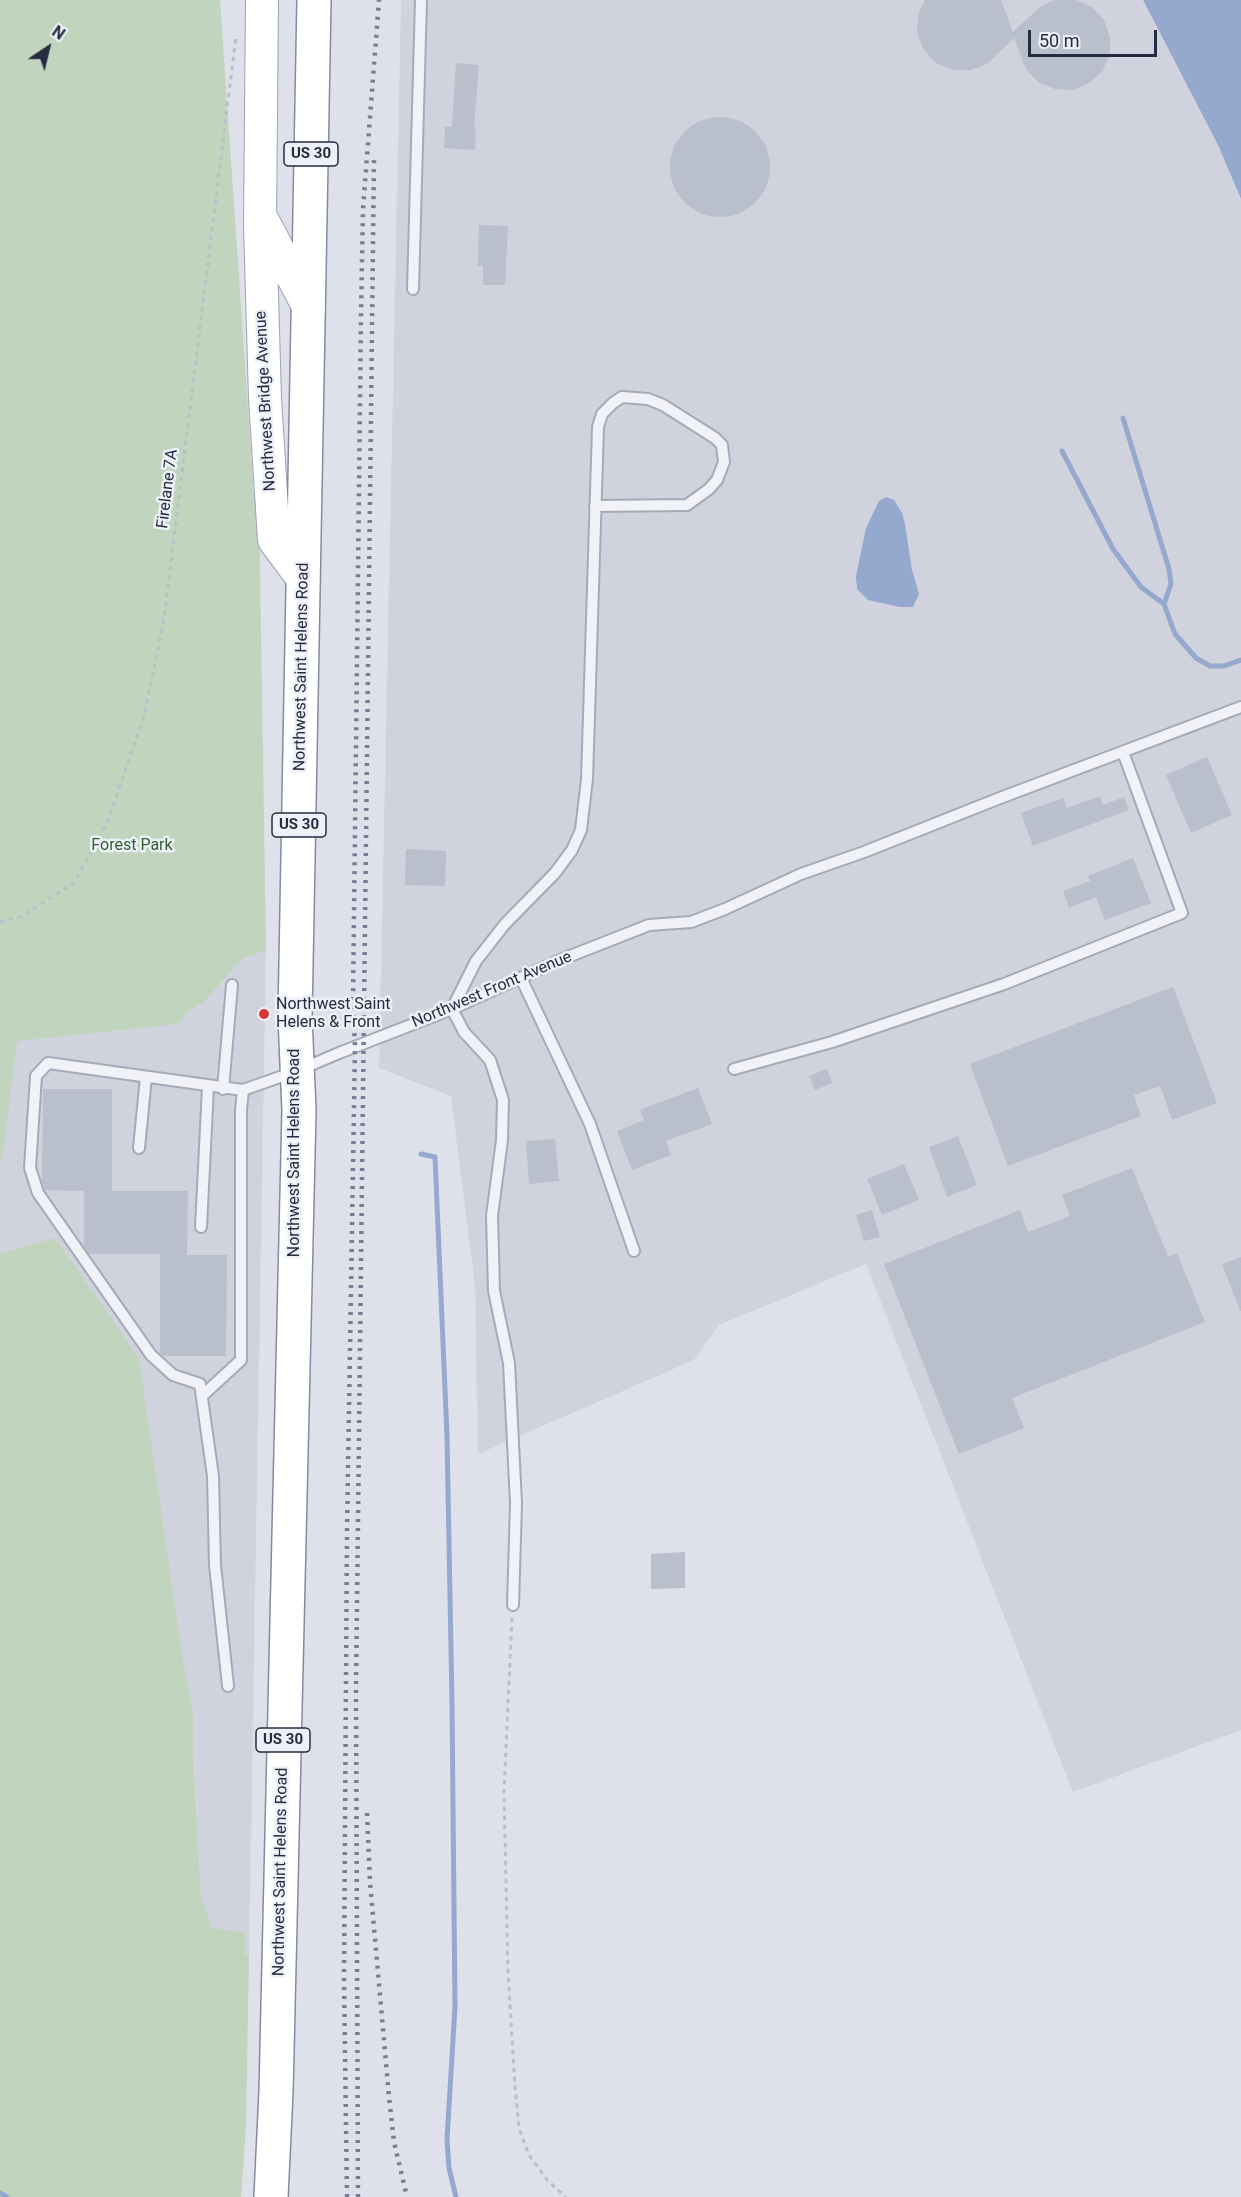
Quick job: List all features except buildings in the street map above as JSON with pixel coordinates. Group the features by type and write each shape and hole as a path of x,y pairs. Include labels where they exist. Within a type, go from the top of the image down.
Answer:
{"highway":[{"name":"Northwest Saint Helens Road","path":"271,2197 276,2092 298,1133 295,1017 314,0"}],"main road":[{"name":"Northwest Bridge Avenue","path":"262,0 259,212 265,399 274,540 303,579"},
{"name":"Northwest Bridge Avenue","path":"259,212 309,308"}],"lane":[{"path":"413,289 421,0"},
{"path":"513,1605 516,1503 509,1363 494,1291 492,1216 502,1140 503,1100 490,1060 464,1032 452,1009 476,961 505,924 555,873 572,850 581,830 587,779 595,506 598,427 602,414 622,397 648,399 663,405 715,438 722,445 724,462 717,480 687,505 595,506"},
{"name":"Northwest Front Avenue","path":"243,1090 452,1009 650,925 691,922 801,874 1241,707"},
{"path":"734,1069 832,1042 1004,984 1182,913 1123,752"},
{"path":"521,978 590,1125 634,1251"},
{"path":"223,1089 232,985"},
{"path":"202,1396 241,1360 241,1110 243,1090 208,1087 48,1063 36,1076 30,1168 38,1193 151,1355 173,1375 200,1384 213,1476 215,1564 228,1686"},
{"path":"139,1148 146,1077"},
{"path":"201,1227 208,1087"}],"path":[{"name":"Firelane 7A","path":"0,922 22,916 74,883 107,823 144,716 164,619 236,36"},
{"path":"513,1605 504,1792 508,1972 515,2086 519,2128 529,2155 548,2181 566,2197"}],"shaded area":[{"path":"401,0 1143,0 1218,145 1241,199 1241,1730 1073,1792 866,1264 719,1325 694,1360 478,1454 475,1286 451,1096 379,1068"},
{"path":"266,950 249,1955 219,1948 201,1895 194,1761 179,1668 0,1261 0,1020 203,1003 241,960"}],"green space":[{"name":"Forest Park","path":"0,0 220,0 254,497 259,498 266,950 241,960 203,1003 189,1010 178,1024 17,1041 3,1154 0,1161"},
{"path":"55,1238 139,1358 182,1654 193,1712 201,1895 212,1928 246,1933 245,1954 249,1955 246,2127 241,2197 0,2197 0,1253"}],"water":[{"path":"1143,0 1241,0 1241,199 1218,145"},
{"path":"886,497 894,500 902,513 905,524 912,570 919,594 913,607 900,607 868,600 857,589 856,576 866,528 879,501"}],"waterway":[{"path":"1123,418 1169,569 1171,584 1164,604"},
{"path":"1062,451 1113,549 1141,587 1164,604 1175,634 1196,658 1210,666 1224,666 1241,660"},
{"path":"421,1154 435,1157 447,1436 455,2007 447,2139 449,2168 456,2197"},
{"path":"0,2193 7,2197"}],"railway":[{"path":"347,2197 344,1978 347,1531 355,1047 353,1003 361,315 363,209 379,0"},
{"path":"358,2197 356,1690 374,160"},
{"path":"367,1813 370,1882 389,2097 394,2142 407,2197"}],"place":[{"name":"Northwest Saint Helens & Front","path":"264,1014"}]}
